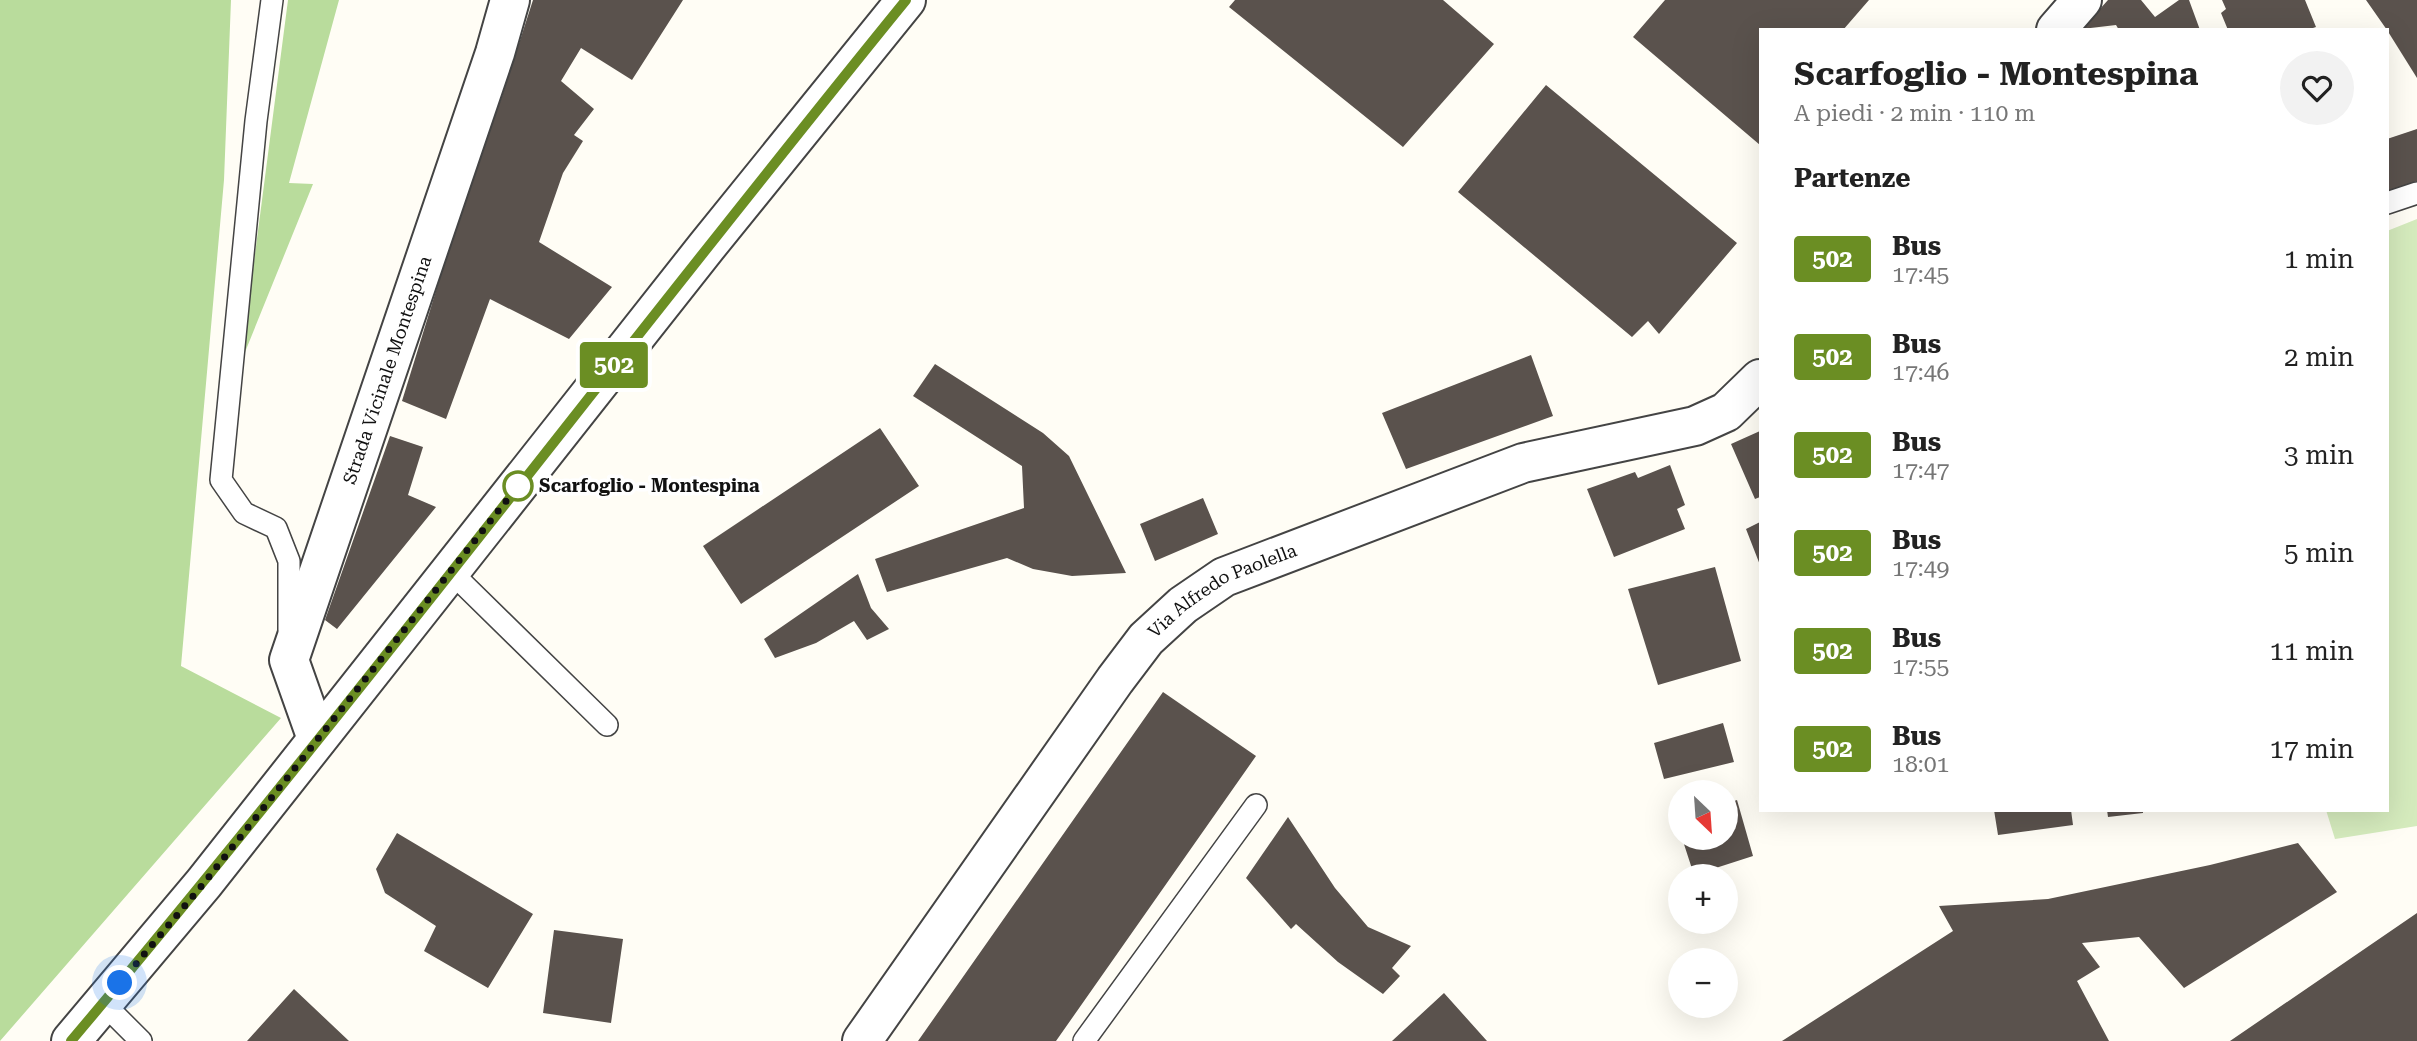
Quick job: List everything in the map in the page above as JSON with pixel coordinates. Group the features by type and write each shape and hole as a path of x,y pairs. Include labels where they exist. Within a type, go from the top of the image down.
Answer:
{"street":[{"name":"Strada Vicinale Montespina","path":"289,660 495,53 510,0"},
{"path":"71,1041 204,883 722,227 906,0"},
{"path":"2058,28 2082,0"},
{"name":"Via Alfredo Paolella","path":"862,1041 1115,680 1146,639 1183,605 1224,577 1523,463 1695,426 1726,412 1759,380"},
{"path":"289,660 317,739"}],"lane":[{"path":"272,0 256,121 221,480 244,513 276,528 289,561 289,660"},
{"path":"2389,202 2417,193"},
{"path":"450,571 607,725"},
{"path":"1084,1041 1256,805"},
{"path":"103,1003 141,1041"}],"green space":[{"path":"0,0 231,0 224,180 181,666 281,718 0,1041"},
{"path":"288,0 339,0 289,183 313,184 241,362"},
{"path":"2417,219 2417,826 2335,839 2327,812 2389,812 2389,230"}],"building":[{"path":"533,0 683,0 632,80 581,48 561,81 594,109 574,135 583,141 563,173 539,242 612,287 569,339 490,299 446,419 402,401 465,197"},
{"path":"1235,0 1443,0 1494,44 1403,147 1229,7"},
{"path":"1665,0 1869,0 1845,28 1759,28 1759,144 1633,37"},
{"path":"2108,0 2141,0 2155,17 2179,0 2189,0 2199,28 2118,28 2116,25 2083,28"},
{"path":"2222,0 2305,0 2316,27 2227,28 2221,13 2226,9"},
{"path":"2366,0 2417,0 2417,78 2389,33 2389,28 2386,28"},
{"path":"1546,85 1737,243 1659,334 1648,321 1632,337 1458,192"},
{"path":"2417,129 2417,181 2389,191 2389,138"},
{"path":"1531,355 1553,416 1406,469 1382,413"},
{"path":"935,364 1043,433 1069,456 1126,573 1072,576 1033,569 1007,558 887,592 875,559 1024,508 1022,466 913,396"},
{"path":"880,428 919,486 741,604 703,546"},
{"path":"1759,431 1759,497 1755,499 1731,444"},
{"path":"390,436 423,447 408,495 436,507 337,629 325,620"},
{"path":"1670,465 1685,505 1677,509 1685,529 1614,557 1587,489 1635,472 1638,478"},
{"path":"1203,498 1218,534 1155,561 1140,524"},
{"path":"1759,522 1759,562 1746,529"},
{"path":"1715,567 1741,661 1658,685 1628,589"},
{"path":"858,574 871,608 889,629 867,640 854,621 816,643 775,658 764,639"},
{"path":"1163,692 1256,756 1056,1041 918,1041"},
{"path":"1723,723 1734,762 1664,779 1654,743"},
{"path":"1738,804 1753,856 1728,864 1690,864 1686,850 1738,850"},
{"path":"1994,812 2071,812 2073,825 1998,835"},
{"path":"2107,812 2143,812 2143,813 2108,817"},
{"path":"1288,817 1335,888 1368,927 1411,946 1392,968 1400,976 1383,994 1338,962 1296,924 1291,929 1246,878"},
{"path":"397,833 533,914 488,988 424,951 436,926 385,893 376,869"},
{"path":"2298,843 2337,892 2184,988 2139,937 2082,943 2100,967 2077,981 2109,1041 1782,1041 1953,931 1939,906 2048,899 2210,865"},
{"path":"2417,913 2417,1041 2230,1041"},
{"path":"554,930 623,939 611,1023 543,1013"},
{"path":"294,989 349,1041 247,1041"},
{"path":"1444,993 1487,1041 1392,1041"}],"bus line":[{"name":"502","path":"71,1041 204,883 718,232 906,0"}],"place":[{"name":"Scarfoglio - Montespina","path":"518,486"}],"route":[{"path":"120,983 204,883 518,486"}]}
